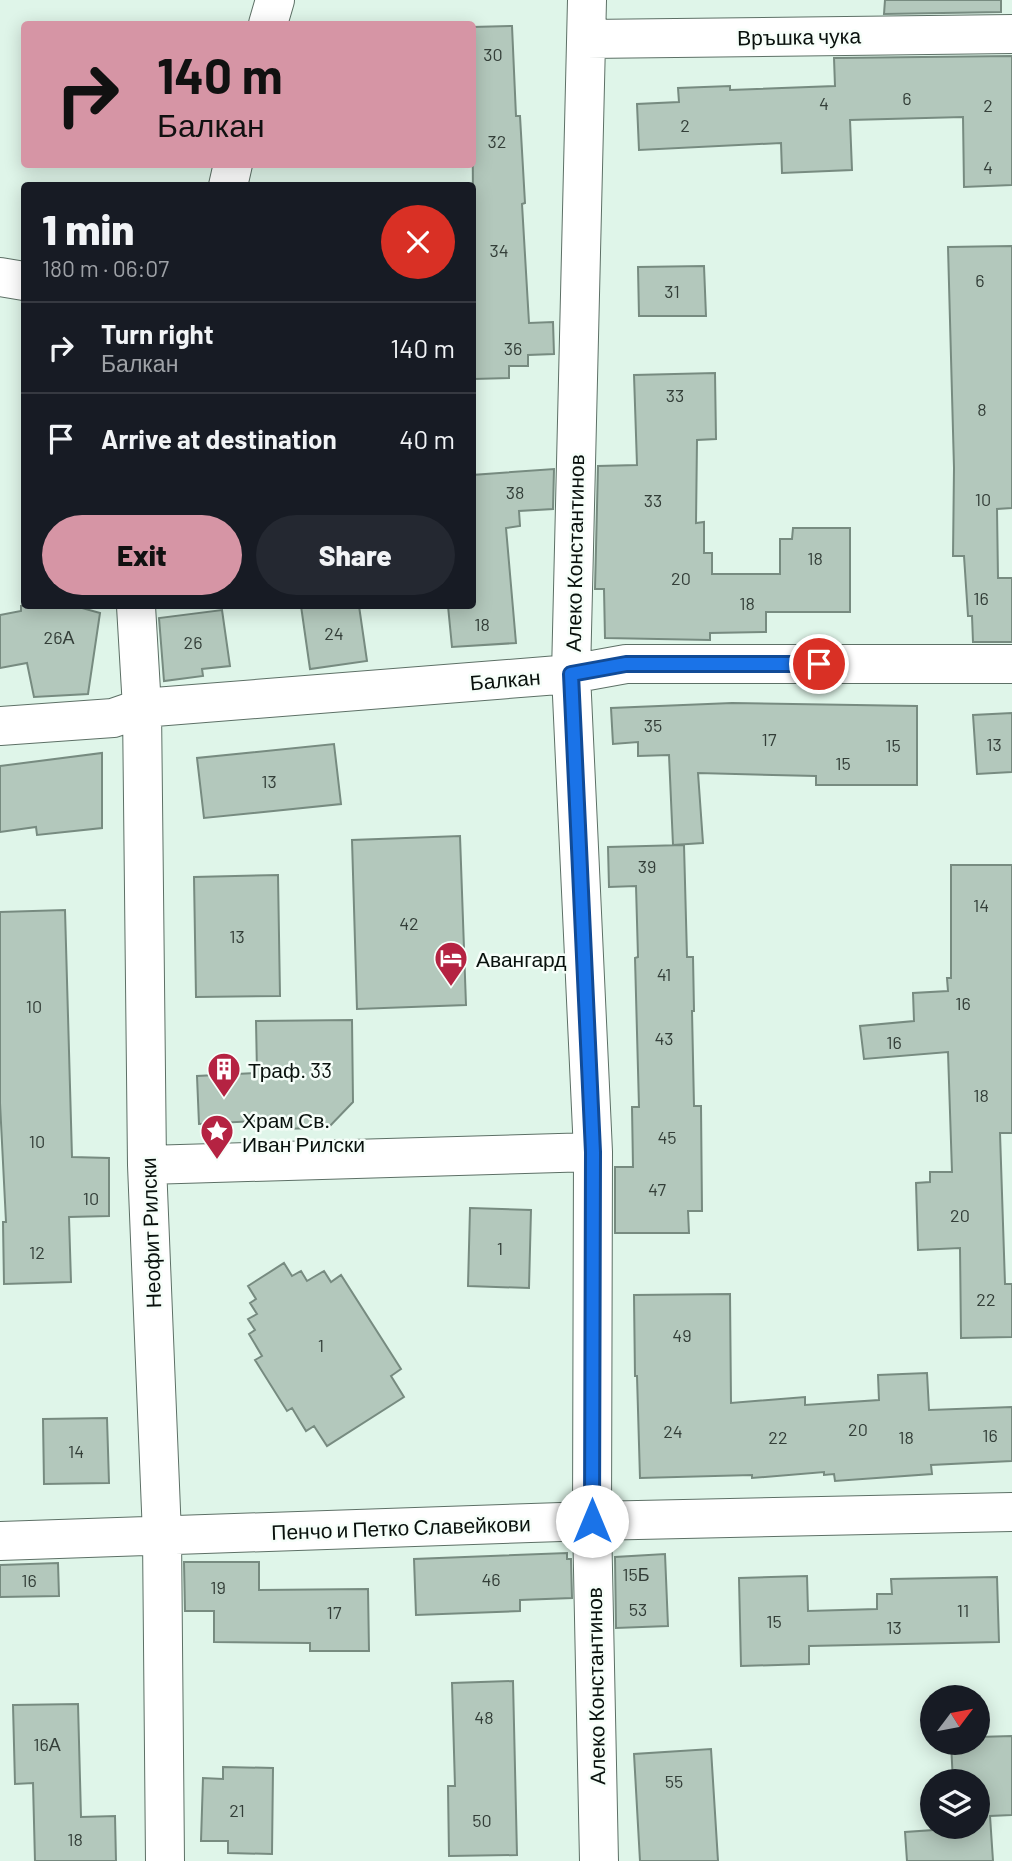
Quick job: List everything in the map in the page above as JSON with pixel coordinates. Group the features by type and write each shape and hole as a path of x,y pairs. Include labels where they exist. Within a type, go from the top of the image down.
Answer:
{"street":[{"path":"269,21 275,0"},
{"name":"Алеко Константинов","path":"587,0 571,674 593,1152 592,1521 599,1861"},
{"name":"Връшка чука","path":"586,39 1012,34"},
{"path":"0,277 21,280"},
{"name":"Неофит Рилски","path":"136,609 127,713 162,1535 164,1861"},
{"name":"Балкан","path":"0,726 571,674 626,664 1012,664"},
{"path":"147,1165 593,1152"},
{"name":"Пенчо и Петко Славейкови","path":"0,1541 592,1521 1012,1512"}],"building":[{"path":"885,0 1001,0 1001,12 884,14"},
{"path":"512,26 516,116 520,116 525,203 522,204 529,323 553,322 554,354 528,355 528,366 509,366 509,378 476,379 476,182 473,182 473,168 476,168 476,27"},
{"path":"1012,56 1012,185 964,187 963,117 850,120 852,170 782,173 781,143 639,150 637,104 679,102 678,88 730,86 730,90 835,86 834,58"},
{"path":"1012,246 1012,508 997,509 998,578 1012,578 1012,642 973,642 972,616 968,616 964,556 953,556 954,468 948,247"},
{"path":"704,266 706,316 639,316 638,267"},
{"path":"715,373 716,439 697,440 696,523 704,522 704,553 712,553 712,574 780,574 780,539 792,539 793,528 850,528 850,612 766,612 766,632 710,633 710,640 605,638 604,589 595,589 598,466 637,465 634,375"},
{"path":"554,469 553,509 519,511 520,526 506,528 516,643 452,647 448,609 476,609 476,475"},
{"path":"86,609 100,613 88,694 34,697 27,663 0,668 0,615 21,611"},
{"path":"301,609 359,609 367,661 310,669"},
{"path":"222,610 230,666 202,669 203,676 164,681 159,618"},
{"path":"732,703 917,706 917,785 816,785 816,776 698,773 703,843 673,845 669,755 638,756 638,742 613,744 611,708"},
{"path":"1012,713 1012,772 977,774 973,715"},
{"path":"334,744 341,804 204,818 197,758"},
{"path":"102,753 102,828 37,835 36,827 0,832 0,766"},
{"path":"460,836 466,1005 357,1009 352,840"},
{"path":"684,845 687,957 693,957 694,1106 701,1106 702,1211 688,1211 689,1233 615,1233 615,1167 633,1167 632,1107 639,1107 635,958 638,957 636,886 609,887 608,847"},
{"path":"951,865 1012,865 1012,1133 1000,1133 1005,1284 1012,1284 1012,1337 961,1338 960,1248 918,1250 916,1183 930,1182 930,1172 952,1172 948,1052 864,1059 860,1026 914,1021 913,993 948,991 947,978 951,978"},
{"path":"278,875 280,996 196,997 194,877"},
{"path":"65,910 72,1157 109,1158 109,1216 69,1217 71,1282 4,1284 3,1222 6,1222 0,1103 0,912"},
{"path":"352,1020 353,1102 328,1128 272,1129 272,1120 199,1124 197,1076 257,1073 256,1021"},
{"path":"470,1208 531,1210 529,1288 468,1286"},
{"path":"284,1263 292,1276 301,1271 307,1281 324,1271 331,1282 341,1275 401,1369 391,1376 404,1397 327,1446 314,1426 306,1431 292,1408 287,1411 255,1360 262,1356 249,1334 255,1330 248,1319 257,1314 250,1303 256,1299 248,1286"},
{"path":"730,1294 731,1403 805,1397 805,1405 879,1400 878,1375 927,1373 929,1410 1012,1407 1012,1461 931,1465 932,1474 835,1481 834,1474 824,1475 824,1472 752,1478 752,1475 640,1478 634,1295"},
{"path":"107,1418 109,1483 44,1484 43,1419"},
{"path":"567,1553 567,1559 571,1559 572,1598 520,1600 520,1611 416,1615 414,1559"},
{"path":"665,1554 668,1626 616,1628 615,1557"},
{"path":"184,1562 259,1562 259,1590 368,1589 369,1651 310,1651 310,1643 214,1642 214,1611 185,1611"},
{"path":"58,1563 59,1596 0,1597 0,1565"},
{"path":"807,1576 808,1611 877,1609 877,1594 892,1594 891,1579 997,1577 999,1642 809,1646 809,1664 741,1666 739,1578"},
{"path":"513,1681 517,1855 449,1856 448,1786 455,1786 452,1683"},
{"path":"78,1704 81,1817 115,1816 116,1861 35,1861 33,1783 15,1784 13,1705"},
{"path":"1012,1736 1012,1815 990,1816 990,1769 952,1769 952,1755 990,1755 990,1737"},
{"path":"711,1749 718,1861 640,1861 634,1754"},
{"path":"223,1767 273,1768 272,1854 228,1853 228,1841 201,1841 203,1778 223,1779"},
{"path":"990,1816 993,1861 907,1861 905,1832 920,1831 920,1839 990,1839"}],"place":[{"name":"Авангард","path":"451,988"},
{"name":"Траф. 33","path":"224,1099"},
{"name":"Храм Св. Иван Рилски","path":"217,1161"}],"route":[{"path":"592,1521 593,1152 571,674 626,664 819,664"}]}
